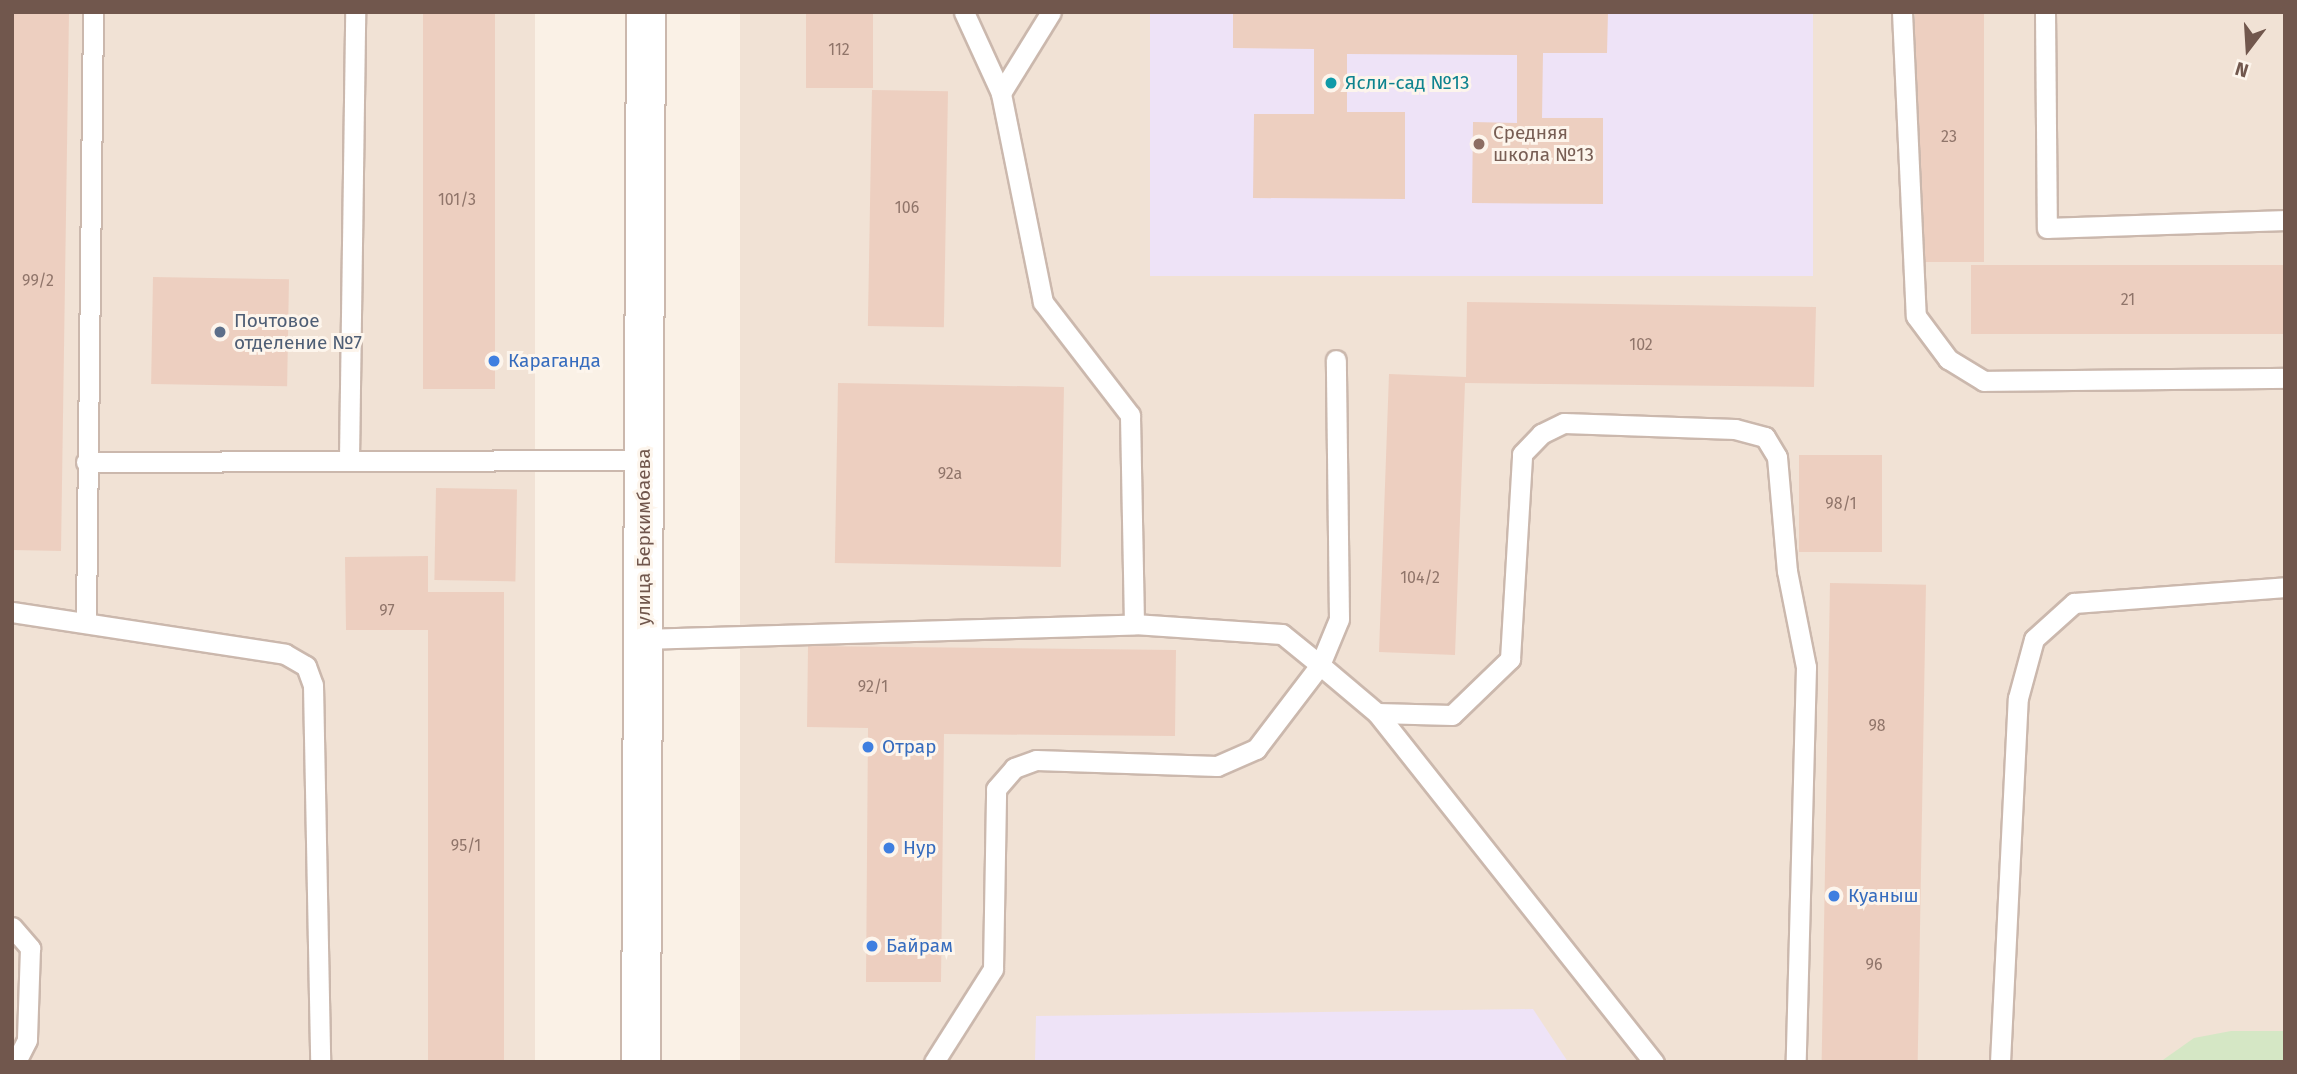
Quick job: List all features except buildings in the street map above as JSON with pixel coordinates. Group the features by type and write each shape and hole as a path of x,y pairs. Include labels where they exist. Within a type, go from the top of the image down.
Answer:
{"street":[{"name":"улица Беркимбаева","path":"641,1062 646,12"}],"lane":[{"path":"86,620 93,12"},
{"path":"349,459 355,12"},
{"path":"964,12 1001,93 1043,302 1130,415 1133,624"},
{"path":"1001,93 1051,12"},
{"path":"1902,12 1916,316 1948,359 1984,381 2285,378"},
{"path":"2045,12 2047,228 2285,220"},
{"path":"934,1062 993,970 996,789 1014,768 1035,760 1217,766 1256,749 1320,665 1339,619 1336,360"},
{"path":"1377,713 1452,715 1510,659 1522,454 1541,434 1564,424 1735,429 1765,437 1777,457 1787,571 1806,667 1796,1062"},
{"path":"86,462 644,460"},
{"path":"2000,1062 2018,698 2034,639 2074,603 2285,587"},
{"path":"12,612 86,620 285,654 306,666 313,685 320,1062"},
{"path":"643,639 1133,624 1282,634 1377,713 1654,1062"},
{"path":"12,927 30,948 27,1040 16,1062"}],"shaded area":[{"path":"12,12 535,12 535,1062 12,1062"},
{"path":"740,12 2285,12 2285,1062 740,1062"},
{"name":"Средняя школа №13","path":"1150,12 1813,12 1813,276 1150,276"},
{"path":"1533,1009 1568,1062 1035,1062 1036,1016"}],"green space":[{"path":"2231,1031 2285,1031 2285,1062 2160,1062 2194,1038"}],"place":[{"name":"Ясли-сад №13","path":"1331,83"},
{"name":"Средняя школа №13","path":"1479,144"},
{"name":"Почтовое отделение №7","path":"220,332"},
{"name":"Караганда","path":"494,361"},
{"name":"Отрар","path":"868,747"},
{"name":"Нур","path":"889,848"},
{"name":"Куаныш","path":"1834,896"},
{"name":"Байрам","path":"872,946"}]}
